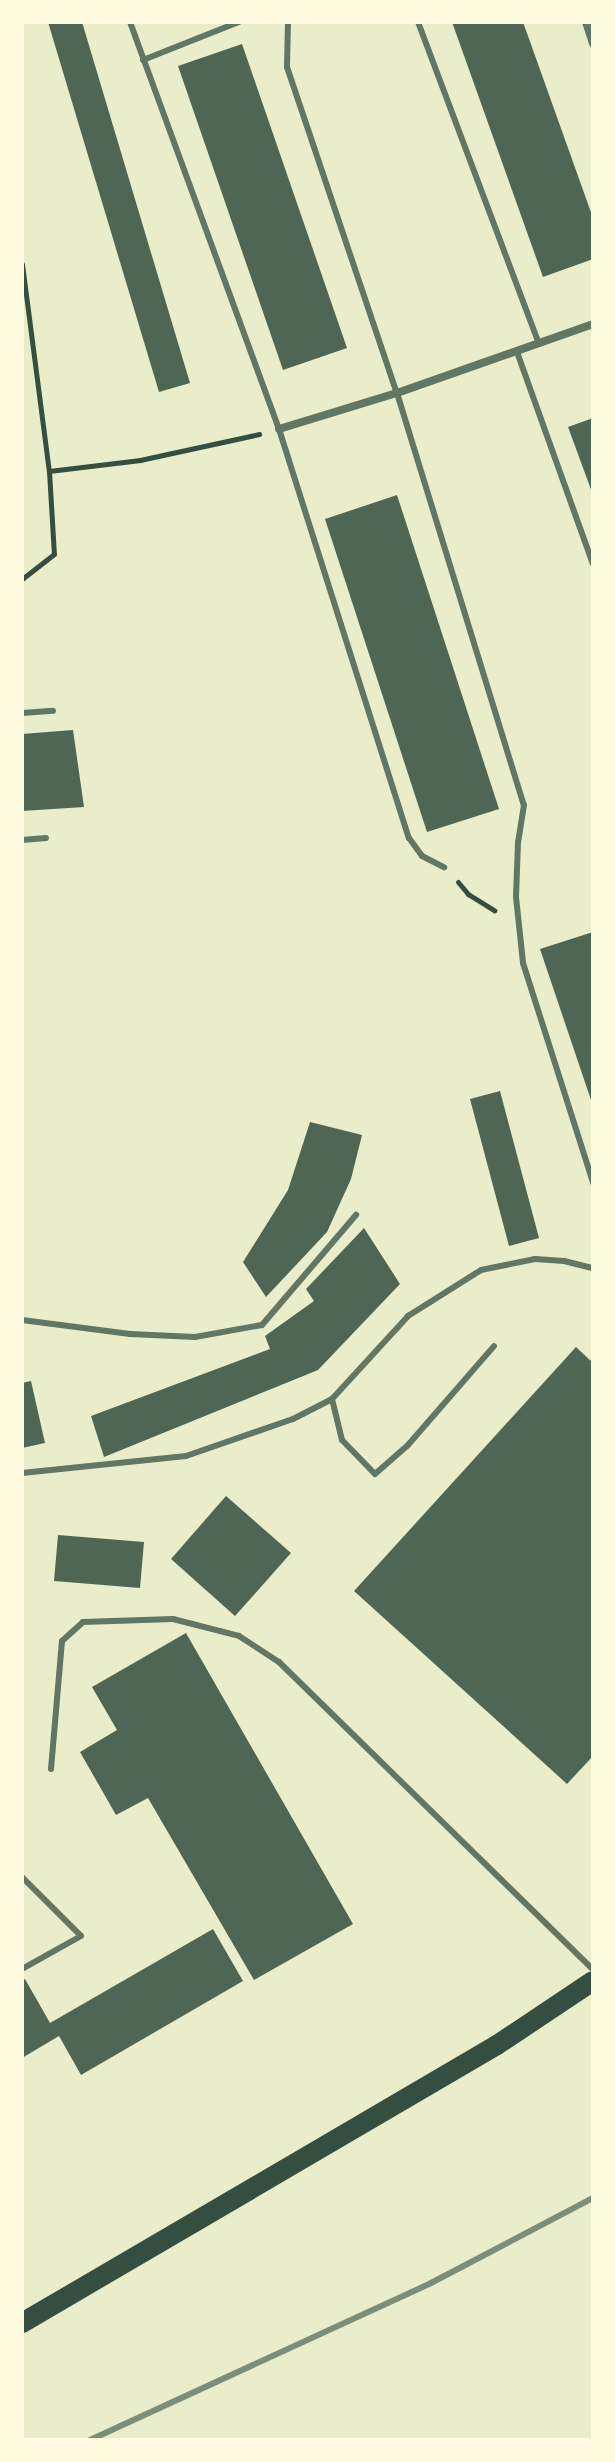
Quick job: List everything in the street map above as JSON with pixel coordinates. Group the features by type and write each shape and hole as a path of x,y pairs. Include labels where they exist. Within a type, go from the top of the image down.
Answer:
{"main road":[{"path":"22,2323 497,2045 593,1981"}],"street":[{"path":"586,22 593,44"},
{"path":"279,429 397,393 593,324"}],"lane":[{"path":"130,22 279,429 409,838 422,856 444,867"},
{"path":"143,60 239,22"},
{"path":"288,22 287,67 397,393 524,805 518,842 516,897 523,963 593,1183"},
{"path":"418,22 539,344"},
{"path":"517,352 593,564"},
{"path":"22,713 53,711"},
{"path":"22,840 46,838"},
{"path":"22,1320 130,1334 195,1337 262,1325 356,1215"},
{"path":"22,1473 186,1456 293,1419 332,1399 408,1316 481,1270 535,1259 564,1261 593,1268"},
{"path":"332,1399 342,1440 375,1474 408,1445 494,1346"},
{"path":"51,1769 62,1641 83,1622 173,1619 239,1636 279,1662 593,1970"},
{"path":"22,1877 81,1936 22,1969"}],"path":[{"path":"22,264 49,471 54,554 22,579"},
{"path":"49,471 140,460 279,429"}],"building":[{"path":"48,22 82,22 190,383 159,392"},
{"path":"452,22 523,22 593,218 593,259 543,277"},
{"path":"242,44 347,348 283,370 178,66"},
{"path":"593,418 593,495 568,427"},
{"path":"397,495 499,809 427,832 325,519"},
{"path":"73,730 84,807 22,811 22,734"},
{"path":"593,932 593,1103 592,1103 540,949"},
{"path":"500,1091 539,1238 509,1246 470,1099"},
{"path":"310,1122 362,1135 351,1179 327,1232 266,1297 243,1262 288,1190"},
{"path":"364,1228 400,1284 318,1370 104,1457 91,1416 270,1349 265,1336 314,1301 306,1289"},
{"path":"576,1347 593,1363 593,1756 567,1784 354,1591"},
{"path":"31,1381 45,1443 22,1448 22,1383"},
{"path":"226,1496 291,1553 235,1616 171,1559"},
{"path":"58,1535 144,1542 140,1588 54,1581"},
{"path":"186,1633 353,1924 254,1980 148,1798 116,1815 80,1752 117,1730 92,1687"},
{"path":"213,1929 243,1981 81,2075 59,2036 22,2058 22,1981 25,1979 50,2023"}],"railway":[{"path":"90,2440 431,2283 593,2198"}]}
